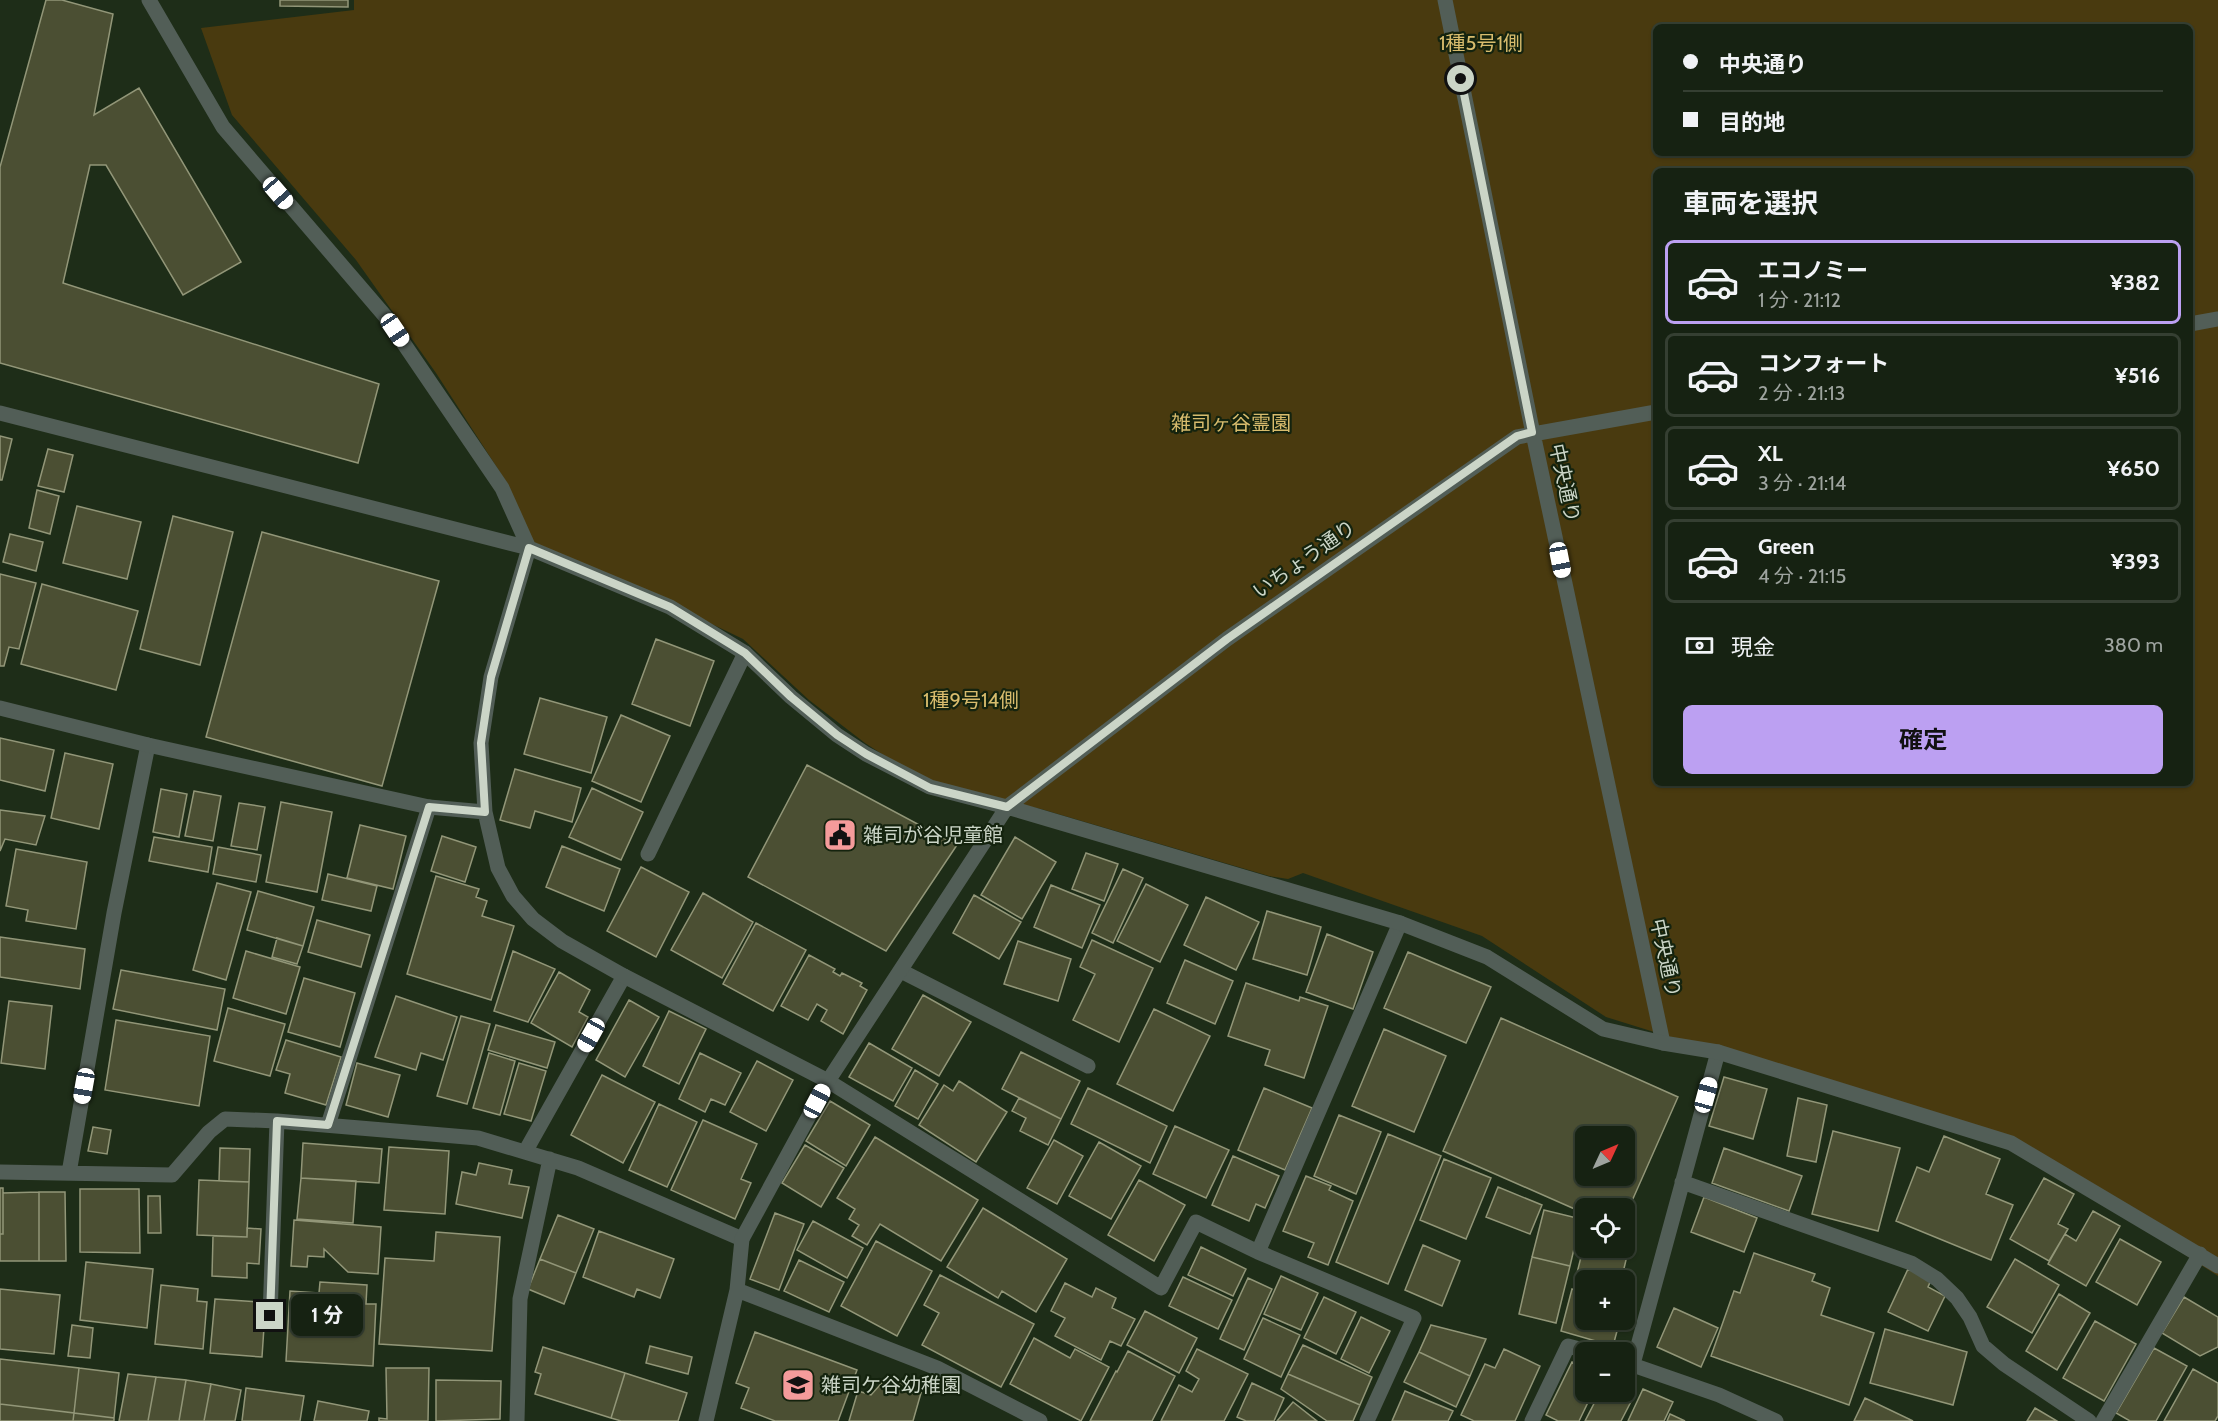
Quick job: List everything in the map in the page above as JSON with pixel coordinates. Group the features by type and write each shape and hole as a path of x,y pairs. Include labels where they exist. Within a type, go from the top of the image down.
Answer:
{"street":[{"path":"149,0 223,127 385,316 502,488 529,548 491,677 481,743 485,812 498,868 513,896 533,919 562,941 624,976 828,1081 1161,1288 1196,1222 1258,1252 1414,1318 1366,1421"},
{"name":"中央通り","path":"1445,0 1532,432 1663,1043"},
{"path":"2193,323 2218,319"},
{"name":"いちょう通り","path":"742,1239 828,1081 1007,807 1227,639 1517,436 1653,412"},
{"path":"0,413 529,548 670,607 745,653 837,735 866,754 930,788 1007,807 1400,923 1486,957 1603,1029 1663,1043 1718,1052 2011,1143 2218,1266"},
{"path":"648,854 745,653"},
{"path":"0,708 148,745 429,807 485,812"},
{"path":"69,1173 114,913 148,745"},
{"path":"328,1125 429,807"},
{"path":"1258,1252 1400,923"},
{"path":"901,971 1088,1066"},
{"path":"525,1152 624,976"},
{"path":"1635,1343 1718,1052"},
{"path":"0,1172 172,1175 209,1132 225,1119 277,1121 478,1138 578,1168 742,1239 737,1290 706,1421"},
{"path":"270,1316 277,1121"},
{"path":"517,1421 520,1299 549,1159"},
{"path":"1682,1182 1911,1263 1937,1279 1957,1298 1970,1317 1983,1346 2004,1364 2089,1421"},
{"path":"2103,1421 2200,1254"},
{"path":"737,1290 937,1368 1040,1421"},
{"path":"1532,1421 1568,1346 1575,1348"},
{"path":"1635,1365 1719,1395 1771,1420"}],"green space":[{"name":"雑司ヶ谷霊園","path":"354,0 2218,0 2218,1276 2011,1143 1606,1017 1482,936 1303,873 1288,879 1269,876 1041,809 931,786 865,743 809,700 743,639 533,542 507,483 436,373 356,260 232,115 201,28 354,10"}],"building":[{"path":"46,0 62,0 113,14 94,115 139,88 241,262 183,295 106,165 90,165 63,283 379,384 358,463 0,363 0,167"},
{"path":"280,0 348,0 348,7 280,6"},
{"path":"0,436 12,439 2,480 0,480"},
{"path":"48,449 73,455 64,492 38,486"},
{"path":"37,490 59,496 50,534 29,528"},
{"path":"77,506 141,522 127,579 63,563"},
{"path":"173,516 233,532 200,665 140,649"},
{"path":"262,532 439,581 382,786 206,737"},
{"path":"10,534 43,542 36,571 3,562"},
{"path":"0,574 36,583 19,649 9,647 4,666 0,666"},
{"path":"42,584 138,611 116,690 21,664"},
{"path":"656,639 714,661 690,726 632,704"},
{"path":"540,698 607,717 591,773 524,754"},
{"path":"621,715 670,736 641,802 592,781"},
{"path":"0,738 54,750 45,791 0,780"},
{"path":"65,753 113,764 99,829 51,818"},
{"path":"807,765 957,845 886,951 748,877"},
{"path":"515,769 581,788 572,822 535,811 530,828 500,820"},
{"path":"592,788 643,812 621,860 569,837"},
{"path":"161,789 187,794 179,837 153,832"},
{"path":"194,791 221,796 213,841 185,836"},
{"path":"281,802 332,812 317,892 266,882"},
{"path":"239,803 265,807 257,850 231,846"},
{"path":"0,810 45,816 36,845 5,839 0,851"},
{"path":"360,825 406,836 393,889 347,878"},
{"path":"442,836 476,847 465,882 431,871"},
{"path":"154,837 212,847 208,872 149,861"},
{"path":"1015,837 1056,862 1022,919 981,895"},
{"path":"562,846 620,869 604,911 546,887"},
{"path":"218,847 261,855 256,882 213,874"},
{"path":"16,849 87,862 76,929 26,921 28,910 6,906"},
{"path":"1086,853 1118,864 1104,901 1072,889"},
{"path":"641,867 689,892 656,957 607,931"},
{"path":"1123,869 1143,878 1113,943 1092,933"},
{"path":"328,874 377,886 371,911 322,900"},
{"path":"436,876 479,889 476,897 487,901 482,916 514,926 491,1000 407,974"},
{"path":"217,883 251,892 226,980 193,970"},
{"path":"1146,884 1188,905 1160,962 1117,941"},
{"path":"1051,885 1100,905 1082,948 1034,927"},
{"path":"258,891 314,907 303,946 247,930"},
{"path":"703,893 753,922 722,978 671,950"},
{"path":"974,895 1021,922 999,959 953,933"},
{"path":"1206,897 1259,922 1236,970 1184,945"},
{"path":"1267,911 1321,927 1307,975 1253,959"},
{"path":"317,920 370,935 361,967 308,952"},
{"path":"756,923 806,950 773,1011 723,984"},
{"path":"1327,934 1373,952 1353,1009 1306,992"},
{"path":"0,937 85,949 80,989 0,977"},
{"path":"277,938 303,946 297,964 272,957"},
{"path":"1092,940 1153,968 1119,1042 1073,1020 1095,974 1080,967"},
{"path":"1018,941 1071,959 1058,1001 1004,984"},
{"path":"246,951 300,967 286,1014 233,998"},
{"path":"513,951 555,969 528,1022 494,1011"},
{"path":"1408,952 1491,987 1466,1043 1384,1008"},
{"path":"809,955 835,969 833,972 840,976 842,973 862,983 860,986 867,990 843,1034 821,1021 827,1010 817,1004 808,1020 781,1006"},
{"path":"1185,960 1233,981 1215,1024 1167,1003"},
{"path":"121,970 225,989 217,1030 113,1009"},
{"path":"559,972 590,990 579,1012 588,1017 572,1047 531,1023"},
{"path":"304,978 355,993 340,1047 288,1032"},
{"path":"1246,983 1299,1001 1300,997 1328,1006 1304,1078 1265,1065 1270,1050 1228,1036"},
{"path":"923,995 971,1022 939,1076 892,1049"},
{"path":"396,996 457,1017 443,1060 421,1053 416,1070 375,1057"},
{"path":"629,1000 659,1017 625,1077 596,1060"},
{"path":"9,1001 52,1006 45,1069 1,1063"},
{"path":"228,1008 285,1024 270,1076 214,1061"},
{"path":"1154,1009 1210,1036 1173,1111 1117,1084"},
{"path":"669,1011 706,1029 679,1084 643,1066"},
{"path":"461,1016 490,1024 467,1104 437,1096"},
{"path":"1501,1018 1678,1097 1633,1198 1575,1198 1575,1209 1443,1151"},
{"path":"116,1020 210,1036 199,1106 105,1090"},
{"path":"496,1025 555,1042 547,1068 488,1050"},
{"path":"1384,1029 1446,1056 1414,1132 1352,1106"},
{"path":"286,1040 341,1057 326,1105 285,1093 290,1074 276,1070"},
{"path":"869,1043 912,1068 893,1101 849,1077"},
{"path":"1021,1052 1080,1081 1061,1119 1002,1089"},
{"path":"489,1053 515,1061 500,1115 473,1108"},
{"path":"700,1053 741,1073 725,1105 711,1099 705,1112 679,1099"},
{"path":"757,1061 793,1080 766,1131 730,1112"},
{"path":"357,1063 400,1075 388,1117 346,1105"},
{"path":"519,1063 546,1071 531,1121 504,1114"},
{"path":"915,1070 938,1084 918,1119 895,1106"},
{"path":"602,1075 655,1102 623,1163 571,1135"},
{"path":"1724,1077 1767,1089 1753,1139 1709,1126"},
{"path":"959,1081 1007,1112 976,1162 919,1125 944,1085 953,1091"},
{"path":"1088,1088 1167,1126 1150,1163 1071,1124"},
{"path":"1264,1088 1312,1108 1285,1170 1238,1150"},
{"path":"1019,1098 1061,1119 1048,1145 1020,1131 1026,1118 1012,1111"},
{"path":"1798,1098 1827,1105 1816,1162 1787,1156"},
{"path":"830,1101 870,1125 846,1166 806,1141"},
{"path":"659,1104 697,1122 667,1187 629,1170"},
{"path":"1339,1115 1381,1132 1356,1194 1314,1176"},
{"path":"703,1120 757,1144 741,1179 751,1183 735,1219 671,1190"},
{"path":"1175,1126 1229,1150 1206,1198 1153,1174"},
{"path":"93,1127 111,1130 107,1154 88,1151"},
{"path":"1833,1131 1900,1148 1878,1231 1812,1214"},
{"path":"1388,1134 1441,1156 1388,1284 1336,1262"},
{"path":"1944,1136 2000,1159 1986,1194 2013,1205 1991,1260 1896,1221 1917,1167 1929,1172"},
{"path":"875,1137 978,1200 941,1261 880,1224 867,1245 852,1236 859,1225 849,1219 855,1209 837,1198"},
{"path":"1054,1140 1083,1156 1057,1204 1027,1188"},
{"path":"1099,1142 1141,1166 1111,1219 1069,1196"},
{"path":"303,1143 382,1149 379,1183 301,1178"},
{"path":"805,1145 844,1168 821,1207 782,1183"},
{"path":"389,1147 449,1151 445,1214 384,1210"},
{"path":"220,1148 250,1149 249,1182 219,1181"},
{"path":"1724,1148 1802,1176 1789,1211 1712,1183"},
{"path":"1233,1156 1279,1176 1265,1208 1256,1204 1249,1221 1212,1205"},
{"path":"1444,1159 1491,1178 1466,1239 1420,1220"},
{"path":"479,1163 512,1170 509,1184 529,1187 522,1218 456,1204 462,1172 476,1175"},
{"path":"1306,1176 1331,1186 1329,1190 1353,1201 1328,1265 1308,1257 1314,1243 1283,1231"},
{"path":"301,1178 356,1181 353,1223 297,1219"},
{"path":"2044,1178 2074,1194 2058,1224 2068,1229 2049,1261 2010,1239"},
{"path":"199,1180 249,1182 247,1237 197,1235"},
{"path":"1139,1180 1185,1205 1154,1261 1108,1235"},
{"path":"1498,1187 1542,1205 1530,1234 1486,1217"},
{"path":"0,1188 3,1188 3,1234 0,1234"},
{"path":"80,1189 139,1189 140,1253 80,1252"},
{"path":"39,1192 65,1192 66,1261 39,1261"},
{"path":"39,1192 39,1261 0,1261 0,1234 3,1234 3,1193"},
{"path":"148,1196 160,1196 161,1233 148,1233"},
{"path":"1704,1197 1757,1218 1744,1252 1691,1232"},
{"path":"983,1208 1067,1259 1036,1312 1002,1291 998,1298 947,1267"},
{"path":"1544,1210 1575,1218 1575,1245 1570,1266 1532,1257"},
{"path":"2093,1211 2120,1226 2086,1286 2048,1264 2065,1234 2076,1241"},
{"path":"775,1213 804,1224 779,1290 750,1279"},
{"path":"558,1215 594,1229 576,1273 540,1259"},
{"path":"294,1220 381,1227 378,1274 348,1272 324,1249 324,1257 308,1256 307,1267 291,1266"},
{"path":"813,1221 863,1248 847,1278 797,1250"},
{"path":"247,1228 261,1229 259,1264 247,1263 247,1278 212,1276 213,1236 247,1237"},
{"path":"599,1231 674,1259 660,1298 637,1289 634,1297 583,1277"},
{"path":"436,1232 500,1237 492,1351 379,1344 385,1258 434,1261"},
{"path":"2120,1239 2161,1262 2137,1305 2096,1282"},
{"path":"876,1241 932,1271 897,1336 841,1306"},
{"path":"1423,1245 1460,1261 1442,1306 1405,1290"},
{"path":"1201,1247 1246,1269 1233,1296 1188,1275"},
{"path":"1754,1253 1815,1274 1812,1281 1830,1288 1821,1315 1874,1333 1849,1405 1711,1356 1734,1291 1740,1293"},
{"path":"1532,1257 1570,1266 1556,1323 1519,1314"},
{"path":"1581,1258 1626,1258 1624,1270 1578,1270"},
{"path":"540,1259 576,1273 564,1304 528,1289"},
{"path":"2015,1259 2059,1285 2032,1333 1987,1307"},
{"path":"799,1260 844,1282 829,1312 784,1291"},
{"path":"86,1262 153,1269 147,1328 80,1320"},
{"path":"1908,1269 1931,1280 1928,1287 1945,1296 1928,1331 1888,1312"},
{"path":"940,1275 1034,1324 1001,1387 922,1345 939,1313 924,1305"},
{"path":"1281,1276 1318,1293 1301,1330 1264,1314"},
{"path":"1183,1277 1232,1300 1218,1329 1169,1306"},
{"path":"1248,1278 1272,1289 1244,1350 1220,1339"},
{"path":"320,1282 367,1285 366,1304 376,1304 373,1366 286,1361 290,1291 319,1293"},
{"path":"1065,1283 1092,1297 1096,1288 1116,1298 1112,1308 1135,1319 1121,1346 1110,1341 1101,1360 1055,1336 1065,1318 1051,1311"},
{"path":"161,1285 198,1289 197,1301 207,1302 203,1349 155,1344"},
{"path":"0,1289 60,1295 54,1354 0,1349"},
{"path":"1572,1289 1575,1290 1575,1330 1617,1330 1614,1342 1599,1342 1561,1331"},
{"path":"2059,1294 2090,1313 2057,1370 2026,1351"},
{"path":"1324,1297 1356,1312 1336,1354 1304,1338"},
{"path":"2184,1297 2218,1317 2218,1347 2200,1356 2162,1333"},
{"path":"215,1299 258,1302 257,1312 265,1312 262,1357 210,1353"},
{"path":"1674,1308 1718,1328 1701,1367 1657,1347"},
{"path":"1145,1311 1197,1338 1179,1373 1127,1345"},
{"path":"1361,1317 1390,1331 1369,1373 1341,1359"},
{"path":"1263,1318 1300,1335 1281,1377 1244,1359"},
{"path":"2095,1321 2136,1344 2104,1401 2063,1378"},
{"path":"72,1325 93,1328 90,1358 68,1356"},
{"path":"1431,1325 1486,1339 1470,1376 1419,1352"},
{"path":"1885,1329 1967,1352 1953,1405 1870,1383"},
{"path":"755,1332 857,1370 838,1421 775,1421 741,1408 749,1388 736,1383"},
{"path":"1034,1338 1070,1358 1075,1349 1109,1367 1081,1421 1010,1384"},
{"path":"1303,1345 1372,1377 1360,1405 1288,1374"},
{"path":"650,1346 692,1357 688,1374 646,1363"},
{"path":"543,1347 625,1373 611,1418 535,1394 541,1374 535,1372"},
{"path":"2154,1348 2187,1366 2156,1421 2130,1421 2116,1413"},
{"path":"1197,1349 1248,1374 1224,1421 1161,1421 1179,1385 1192,1392 1199,1379 1186,1371"},
{"path":"1504,1349 1540,1366 1515,1421 1474,1421 1461,1415 1485,1364 1495,1368"},
{"path":"1128,1351 1175,1376 1152,1421 1090,1421 1116,1371"},
{"path":"1419,1352 1470,1376 1456,1407 1404,1382"},
{"path":"0,1359 79,1368 74,1413 0,1404"},
{"path":"1572,1362 1575,1364 1575,1402 1588,1402 1579,1421 1558,1421 1546,1415"},
{"path":"79,1368 119,1373 114,1418 74,1413"},
{"path":"386,1368 429,1368 428,1421 379,1421 379,1418 387,1419"},
{"path":"2193,1369 2218,1383 2218,1416 2215,1421 2164,1421"},
{"path":"625,1373 687,1393 678,1421 621,1421 611,1418"},
{"path":"128,1374 156,1377 148,1421 119,1421"},
{"path":"1288,1374 1360,1405 1353,1421 1327,1421 1281,1389"},
{"path":"888,1376 923,1386 913,1421 849,1421 858,1391 871,1395"},
{"path":"156,1377 186,1380 179,1421 148,1421"},
{"path":"186,1380 211,1384 204,1421 179,1421"},
{"path":"436,1380 501,1381 500,1419 436,1421"},
{"path":"1252,1383 1284,1398 1274,1421 1246,1421 1237,1417"},
{"path":"211,1384 241,1390 235,1421 204,1421"},
{"path":"246,1388 304,1396 300,1421 242,1421"},
{"path":"1643,1389 1673,1402 1664,1421 1628,1421"},
{"path":"1405,1391 1453,1411 1448,1421 1392,1421"},
{"path":"1865,1398 1913,1421 1854,1421"},
{"path":"318,1401 369,1411 367,1421 314,1421"},
{"path":"1293,1402 1317,1421 1277,1421"},
{"path":"1595,1402 1631,1402 1621,1421 1585,1421"},
{"path":"0,1404 74,1413 73,1421 0,1421"},
{"path":"2035,1408 2057,1421 2027,1421"},
{"path":"74,1413 114,1418 114,1421 73,1421"},
{"path":"1670,1414 1685,1421 1667,1421"}],"place":[{"name":"雑司が谷児童館","path":"840,835"},
{"name":"雑司ケ谷幼稚園","path":"798,1385"}],"route":[{"path":"270,1316 277,1121 328,1125 429,807 485,812 481,743 491,677 529,548 670,607 745,653 791,697 837,735 866,754 930,788 1007,807 1227,639 1517,436 1532,432 1461,79"}],"park label":[{"name":"1種5号1側","path":"1481,43"},
{"name":"1種9号14側","path":"971,700"}]}
